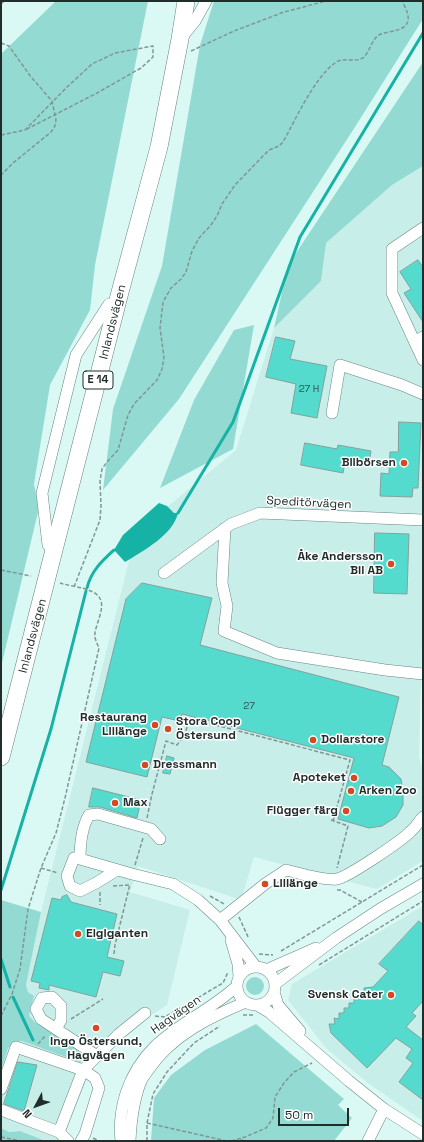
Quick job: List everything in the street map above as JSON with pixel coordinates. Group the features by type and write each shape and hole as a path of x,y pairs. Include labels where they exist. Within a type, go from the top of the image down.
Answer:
{"highway":[{"name":"Inlandsvägen","path":"1,724 48,546 149,147 172,39 177,1"},
{"name":"Inlandsvägen","path":"1,757 119,296 159,147 183,46 186,1"}],"street":[{"path":"183,46 206,1"},
{"path":"423,228 392,249 392,293 419,340 423,360"},
{"path":"332,413 340,365 402,385 423,394"},
{"name":"Speditörvägen","path":"164,573 231,524 260,513 423,520"},
{"path":"225,528 222,583 226,606 224,631 276,653 385,670 423,674"},
{"path":"80,859 80,850 85,822 89,815 98,814 151,829 160,839"},
{"path":"220,920 265,884 286,870 320,878 338,879 346,876 390,847 411,831 423,817"},
{"path":"117,870 80,892 70,886 67,876 74,858 80,859 173,884 198,900 220,920 261,969 273,977 278,1005 315,1050"},
{"path":"257,1005 269,1000 274,988 336,938 380,909 423,884"},
{"path":"229,932 238,964 240,995 246,1002 257,1005 269,1012 384,1109 423,1134"},
{"path":"238,982 248,969 261,969 336,938"},
{"name":"Hagvägen","path":"122,1141 121,1109 135,1070 143,1059 160,1040 226,996 238,982"},
{"name":"Hagvägen","path":"130,1141 132,1112 141,1080 158,1056 180,1036 222,1013 246,1002"},
{"path":"59,1132 82,1070 119,1034 145,1013"},
{"path":"56,1029 97,1056"},
{"path":"1,1088 16,1047 82,1070 95,1078 99,1088 86,1134 81,1141"},
{"path":"368,1141 384,1109"},
{"path":"1,1110 59,1132 68,1141"}],"path":[{"path":"1,4 4,1"},
{"path":"183,46 234,31 284,12 326,1"},
{"path":"74,586 100,520 100,481 102,469 118,450 128,415 134,404 157,380 162,369 164,357 160,328 163,302 171,288 186,272 192,251 199,238 211,225 222,204 235,185 262,156 283,142 307,98 329,67 336,61 344,59 359,60 364,57 379,35 404,28 408,23 409,14 402,1"},
{"path":"1,43 9,46 30,77 52,101 56,114 55,126 51,132 13,163 1,175"},
{"path":"1,135 25,130 97,93 141,68 153,57 153,46 115,53 92,64 52,101 25,130"},
{"path":"1,570 31,576"},
{"path":"1,1016 12,994 20,969 28,909 41,868 56,833 99,648 94,635 103,606 99,596 92,591 54,582"},
{"path":"82,717 94,720"},
{"path":"114,954 115,944 132,874 146,828 152,794 166,741 177,745 184,736 188,722 208,723 350,760 332,821 348,826 337,869 340,890"},
{"path":"281,951 423,865"},
{"path":"335,890 340,890 362,902"},
{"path":"318,965 423,901"},
{"path":"145,1013 164,1017 223,984 230,969 238,964"},
{"path":"147,1141 147,1123 153,1094 167,1072 194,1043 221,1025"},
{"path":"231,1141 266,1128 273,1118 275,1097 284,1082 294,1072 314,1062"},
{"path":"147,1123 227,1141"},
{"path":"1,1138 21,1141"},
{"path":"238,1139 248,1141"}],"shaded area":[{"path":"56,1 148,1 95,265 90,310 50,385 34,484 39,508 1,667 1,54"},
{"path":"214,1 423,1 423,19 179,399 103,490 113,409 162,266 200,45"},
{"path":"423,62 423,166 392,185 326,243 321,281 274,328 288,265"},
{"path":"423,166 423,603 419,757 423,770 423,861 377,889 254,857 241,900 138,866 130,892 190,910 167,1005 127,1031 95,1065 89,1074 62,1141 46,1141 20,1131 9,1132 1,1128 1,1070 8,1048 14,1041 22,1041 36,1023 29,1016 34,996 28,992 26,985 41,912 136,533 236,450 274,328 321,281 326,243 392,185"},
{"path":"254,325 233,449 160,488 194,400 234,330"},
{"path":"159,503 167,506 174,513 178,513 175,521 164,535 156,542 125,562 114,550 123,535"},
{"path":"1,900 41,912 26,985 28,992 34,996 29,1016 36,1023 81,1050 84,1057 80,1062 22,1041 15,1041 8,1048 1,1070"},
{"path":"423,906 423,1121 369,1084 327,1049 288,1000 292,984"},
{"path":"251,977 259,977 264,982 262,993 259,995 251,995 246,990 246,982"},
{"path":"256,1024 344,1099 338,1105 352,1118 334,1141 151,1141 154,1098 171,1075 205,1050"},
{"path":"1,1128 9,1132 20,1131 46,1141 1,1141"}],"building":[{"path":"418,260 423,267 423,322 404,293 411,289 400,272"},
{"path":"276,337 295,341 290,359 327,366 317,418 291,413 296,384 266,377"},
{"name":"Bilbörsen","path":"399,422 421,423 418,488 413,488 412,497 380,496 381,473 389,474 390,452 398,452"},
{"path":"305,443 337,449 338,445 371,451 369,462 346,458 343,473 301,465"},
{"name":"Åke Andersson Bil AB","path":"375,533 409,534 407,594 374,593"},
{"path":"142,583 212,598 200,645 399,697 382,765 389,767 401,779 403,805 396,817 382,826 369,828 338,819 354,758 182,714 180,721 162,717 147,777 86,762 126,599"},
{"path":"167,756 174,758 170,774 163,773"},
{"name":"Max","path":"93,788 141,800 137,818 100,807 89,807"},
{"name":"Elgiganten","path":"67,895 71,902 117,914 107,957 124,961 120,976 103,972 96,997 49,985 49,990 39,988 40,983 31,981 52,898 61,900 62,897"},
{"name":"Svensk Cater","path":"419,921 423,925 423,1001 412,1013 416,1016 406,1027 423,1040 423,1100 399,1082 413,1063 406,1058 412,1049 396,1038 367,1068 331,1033 329,1024 335,1024 334,1018 339,1019 339,1013 344,1013 344,1008 349,1008 349,1003 354,1003 354,998 359,998 358,992 364,993 364,988 373,987 388,971 379,964"},
{"path":"18,1062 37,1065 24,1111 4,1104"}],"waterway":[{"path":"178,513 233,422 300,237 423,33"},
{"path":"87,588 94,571 114,550"},
{"path":"1,890 51,729 86,591"},
{"path":"1,959 10,987"},
{"path":"13,997 33,1040"}],"place":[{"name":"Bilbörsen","path":"404,463"},
{"name":"Åke Andersson Bil AB","path":"391,564"},
{"name":"Restaurang Lillänge","path":"155,725"},
{"name":"Stora Coop Östersund","path":"168,729"},
{"name":"Dollarstore","path":"313,740"},
{"name":"Dressmann","path":"145,765"},
{"name":"Apoteket","path":"354,778"},
{"name":"Arken Zoo","path":"351,791"},
{"name":"Max","path":"115,803"},
{"name":"Flügger färg","path":"346,811"},
{"name":"Lillänge","path":"265,884"},
{"name":"Elgiganten","path":"78,934"},
{"name":"Svensk Cater","path":"391,995"},
{"name":"Ingo Östersund, Hagvägen","path":"96,1028"}]}
